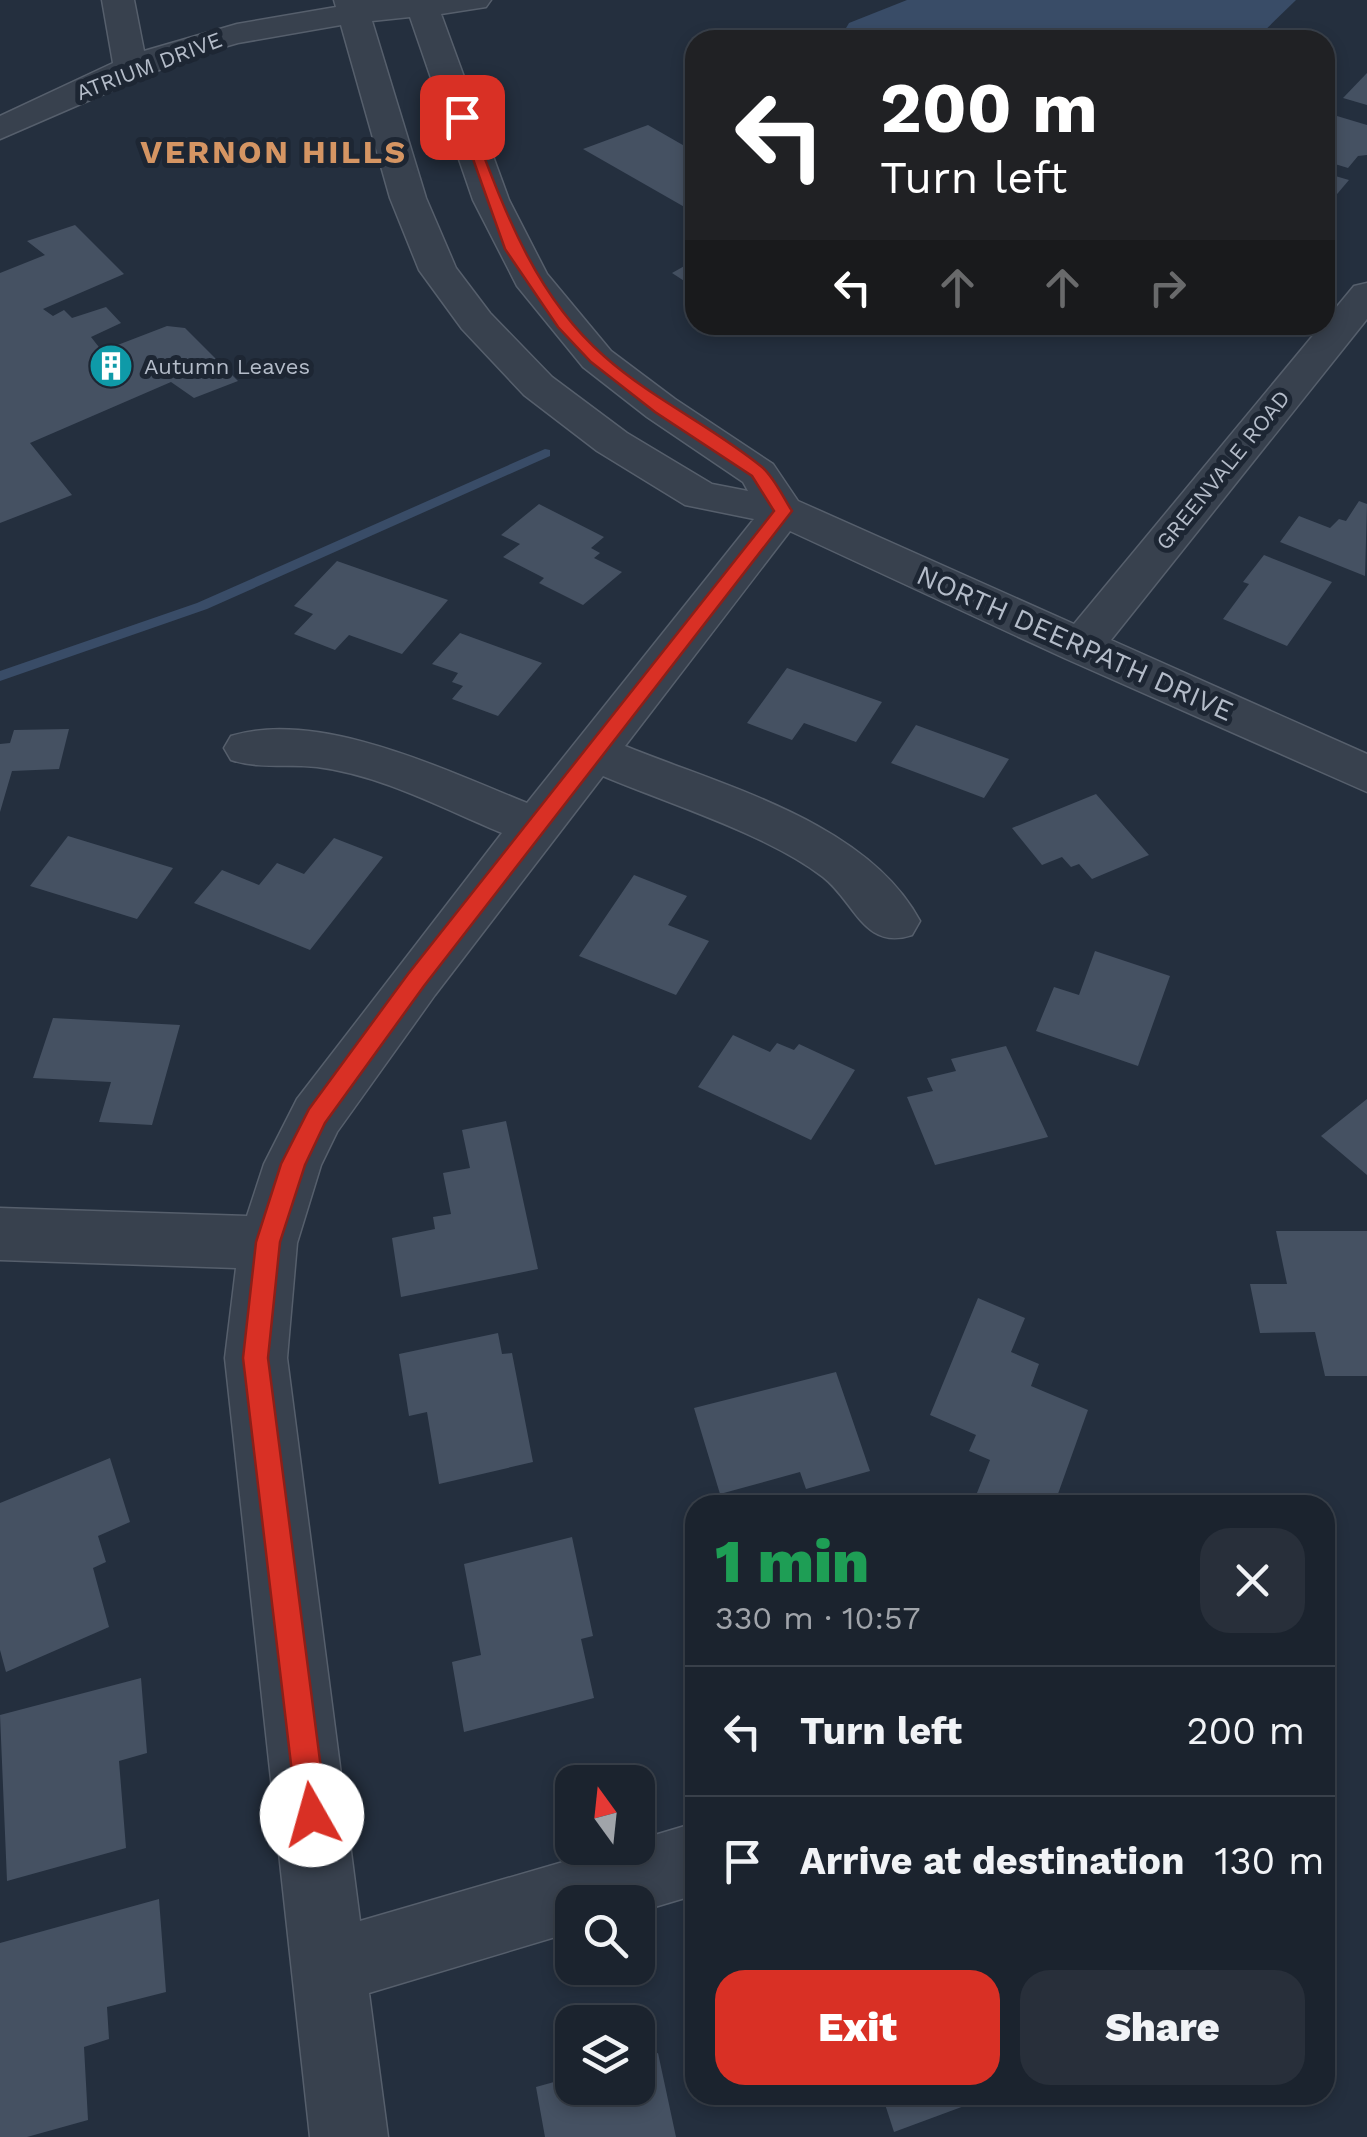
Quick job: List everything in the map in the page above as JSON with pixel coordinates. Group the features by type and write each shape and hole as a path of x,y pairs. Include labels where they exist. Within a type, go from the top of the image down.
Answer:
{"street":[{"path":"118,0 131,68"},
{"name":"ATRIUM DRIVE","path":"0,129 131,68 199,42 352,8 476,0"},
{"path":"349,2137 256,1358 268,1242 293,1164 317,1116 416,980 783,511 758,472 661,408 597,359 530,278 491,200 422,3"},
{"name":"NORTH DEERPATH DRIVE","path":"352,8 408,198 438,270 476,321 538,386 612,442 700,494 783,511 1367,774"},
{"name":"GREENVALE ROAD","path":"1335,333 1367,294"},
{"name":"GREENVALE ROAD","path":"1080,647 1334,335"},
{"path":"248,748 319,750 409,775 536,827"},
{"path":"595,753 790,834 842,864 894,922"},
{"path":"0,1234 268,1242"},
{"path":"331,1967 685,1862"}],"water":[{"path":"907,0 1296,0 1265,30 845,30 849,23"}],"building":[{"path":"1367,73 1367,105 1343,98"},
{"path":"1335,118 1367,125 1367,155 1358,156 1348,168 1335,164"},
{"path":"648,125 685,146 685,207 583,149"},
{"path":"1335,176 1349,180 1335,196"},
{"name":"Autumn Leaves","path":"75,225 124,274 43,309 53,316 64,310 72,318 106,307 121,323 91,337 102,351 167,326 185,328 238,381 194,398 171,382 30,443 72,495 0,523 0,273 45,255 27,241"},
{"path":"685,266 685,281 672,273"},
{"path":"1359,501 1367,504 1365,576 1280,542 1299,516 1330,528 1339,519 1346,521"},
{"path":"539,504 604,537 591,548 600,553 594,558 622,572 583,605 539,583 544,578 503,557 520,544 501,535"},
{"path":"1264,555 1332,582 1287,646 1223,619 1249,584 1243,582"},
{"path":"337,561 448,600 402,654 349,635 335,650 294,634 313,614 294,606"},
{"path":"460,633 542,663 498,716 452,699 463,686 452,682 458,673 432,664"},
{"path":"787,668 882,702 856,742 804,723 792,740 747,723"},
{"path":"916,725 1009,759 984,798 891,763"},
{"path":"69,729 59,769 12,771 0,812 0,744 10,743 14,730"},
{"path":"1096,794 1149,855 1092,879 1079,864 1071,867 1062,857 1042,865 1012,828"},
{"path":"68,836 173,868 137,919 30,886"},
{"path":"334,838 383,857 310,950 194,903 222,870 259,885 277,863 304,874"},
{"path":"634,875 687,896 668,925 709,941 676,995 579,956"},
{"path":"1095,951 1170,976 1138,1066 1036,1031 1054,987 1079,995"},
{"path":"53,1018 180,1025 152,1125 99,1122 111,1082 33,1078"},
{"path":"733,1035 770,1052 777,1043 794,1050 799,1044 855,1070 811,1140 698,1087"},
{"path":"1006,1046 1048,1137 935,1165 907,1097 933,1091 927,1078 956,1071 951,1059"},
{"path":"1367,1099 1367,1175 1321,1136"},
{"path":"506,1121 538,1269 401,1297 392,1238 435,1229 433,1217 451,1214 443,1173 470,1168 462,1130"},
{"path":"1276,1231 1367,1231 1367,1376 1325,1376 1315,1332 1260,1333 1250,1284 1287,1284"},
{"path":"978,1298 1025,1318 1011,1352 1039,1364 1031,1386 1088,1410 1058,1495 976,1495 990,1460 969,1451 976,1435 930,1415"},
{"path":"498,1333 502,1354 512,1353 533,1462 439,1484 427,1412 409,1416 399,1354"},
{"path":"836,1372 870,1471 806,1489 800,1472 720,1494 694,1408"},
{"path":"110,1458 130,1522 98,1536 106,1562 93,1568 109,1627 6,1672 0,1650 0,1503"},
{"path":"572,1537 593,1636 581,1639 594,1698 464,1732 452,1662 481,1655 464,1564"},
{"path":"141,1678 147,1753 119,1761 126,1848 7,1881 0,1715"},
{"path":"159,1899 166,1992 107,2007 109,2039 84,2047 88,2120 27,2137 0,2137 0,1943"},
{"path":"658,2053 676,2137 545,2137 536,2087 555,2082 555,2105 655,2105"},
{"path":"885,2105 967,2105 894,2132"}],"waterway":[{"path":"0,676 202,606 545,453"}],"place":[{"name":"Autumn Leaves","path":"111,366"}],"district":[{"name":"VERNON HILLS","path":"274,152"}],"route":[{"path":"312,1815 256,1358 268,1242 293,1164 317,1116 416,980 783,511 758,472 661,408 597,359 564,323 513,249 462,117"}]}
